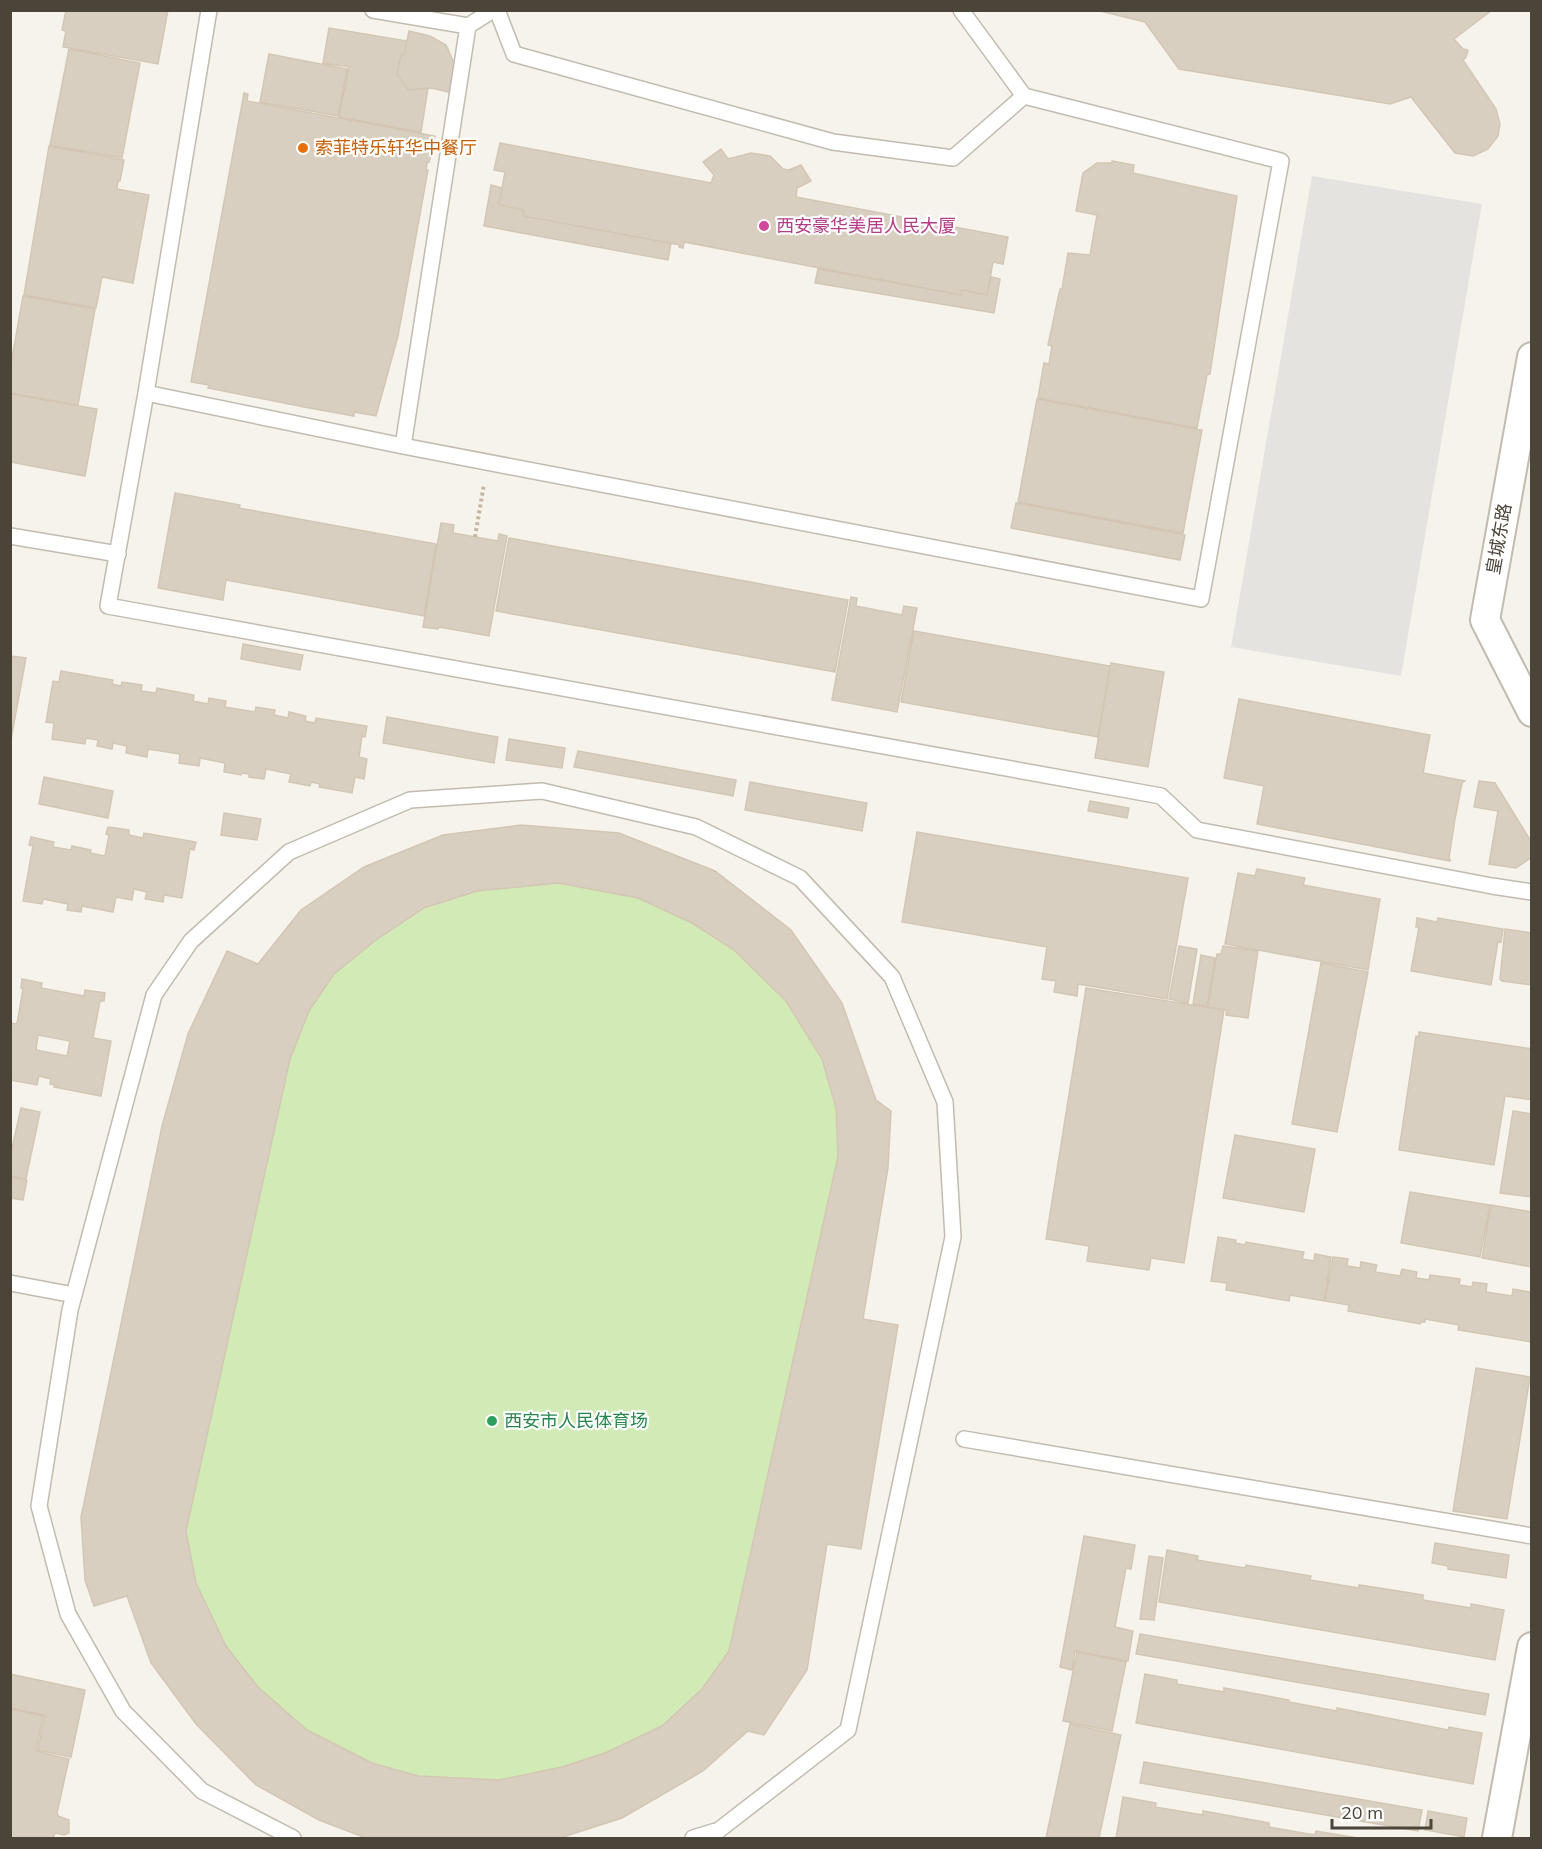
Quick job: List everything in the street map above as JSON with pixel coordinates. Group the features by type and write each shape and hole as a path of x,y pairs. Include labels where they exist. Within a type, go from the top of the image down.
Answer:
{"street":[{"name":"皇城东路","path":"1532,357 1485,620 1532,712"},
{"path":"1497,1839 1532,1647"}],"lane":[{"path":"209,10 146,393 108,606 1161,796 1197,830 1532,892"},
{"path":"373,10 468,26 495,10 514,54 833,142 953,158 1024,96"},
{"path":"146,393 487,464 1201,599 1281,161 1024,96 961,10"},
{"path":"403,446 468,26"},
{"path":"10,536 118,554"},
{"path":"293,1839 202,1791 123,1711 68,1614 39,1506 74,1295 154,995 191,941 289,852 410,800 542,791 696,827 800,878 892,977 945,1102 953,1237 848,1730 719,1830 693,1839"},
{"path":"10,1283 74,1295"},
{"path":"964,1439 1532,1536"}],"path":[{"path":"475,537 487,464"}],"green space":[{"name":"西安市人民体育场","path":"521,825 715,871 791,930 842,1003 876,1100 891,1111 888,1168 863,1319 898,1325 861,1549 827,1544 807,1670 764,1735 747,1731 703,1771 622,1818 560,1838 366,1838 319,1820 256,1785 196,1724 151,1663 127,1596 94,1606 85,1580 81,1517 162,1126 188,1034 227,951 258,964 301,910 364,867 443,835"}],"shaded area":[{"path":"1312,176 1482,204 1401,676 1231,647"}],"building":[{"path":"66,10 168,10 158,64 63,47 66,31 62,30"},
{"path":"1096,10 1492,10 1454,39 1463,49 1468,50 1463,60 1496,109 1500,124 1498,136 1488,149 1473,156 1455,153 1411,97 1390,104 1179,69 1145,22"},
{"path":"329,28 407,41 397,74 408,90 428,88 421,132 339,117 349,67 323,63"},
{"path":"409,31 430,36 446,45 455,65 449,92 431,88 408,90 397,74"},
{"path":"69,49 140,63 122,158 50,145"},
{"path":"269,54 347,69 338,116 260,102"},
{"path":"244,93 248,94 247,101 435,136 427,163 426,170 428,170 398,336 376,416 354,412 354,416 304,407 208,388 209,385 191,382"},
{"name":"西安豪华美居人民大厦","path":"500,143 711,183 714,175 703,162 721,149 728,159 751,153 770,156 783,169 789,170 801,165 811,181 797,188 796,197 1008,237 1003,264 993,262 987,295 962,290 961,295 684,242 683,248 679,247 680,245 523,216 524,210 499,205 505,172 494,170"},
{"path":"49,146 124,160 117,189 149,195 133,283 102,277 96,308 24,295"},
{"path":"1112,161 1134,165 1133,173 1237,196 1210,374 1207,375 1197,428 1038,398 1044,363 1049,364 1052,346 1048,345 1068,253 1090,255 1097,215 1076,211 1083,173 1097,163 1112,163"},
{"path":"491,185 502,188 499,205 524,210 523,216 671,243 668,260 484,226"},
{"path":"818,269 961,295 962,290 987,295 991,277 1000,279 994,313 815,283"},
{"path":"23,296 95,309 78,405 10,393 10,369"},
{"path":"10,394 97,409 85,476 10,462"},
{"path":"1037,399 1202,430 1183,533 1018,502"},
{"path":"175,493 240,505 239,508 436,544 424,616 226,580 223,600 158,588"},
{"path":"1016,503 1185,535 1180,560 1011,528"},
{"path":"441,523 454,525 453,533 498,541 499,534 507,536 489,636 439,627 438,629 423,627"},
{"path":"509,538 848,600 835,672 496,611"},
{"path":"851,597 857,598 856,606 902,615 904,606 917,608 897,712 832,700"},
{"path":"914,631 1110,666 1098,737 901,702"},
{"path":"243,644 303,655 300,670 241,659"},
{"path":"10,656 26,658 10,745"},
{"path":"1111,663 1164,672 1148,767 1095,758"},
{"path":"61,671 113,680 112,684 121,686 122,682 142,685 141,691 156,693 157,688 194,695 193,701 208,704 209,698 226,701 225,707 255,712 256,707 275,710 274,715 288,718 289,712 306,716 305,721 315,723 316,718 367,726 365,737 362,736 359,757 367,759 364,779 355,777 352,793 319,787 320,784 311,782 310,786 289,782 291,774 266,769 264,779 249,777 249,774 224,772 225,763 200,758 199,766 179,763 180,754 148,749 147,757 126,753 127,746 113,743 112,749 97,746 98,740 86,738 85,744 52,739 54,723 46,722 53,681 59,682"},
{"path":"1239,699 1430,735 1423,773 1465,781 1462,783 1455,819 1450,861 1257,824 1264,786 1224,778"},
{"path":"387,717 498,737 494,763 383,743"},
{"path":"509,739 565,748 562,768 506,760"},
{"path":"578,751 736,780 733,796 574,767"},
{"path":"44,777 113,791 108,818 39,804"},
{"path":"1479,781 1495,783 1532,843 1532,857 1516,868 1489,864 1498,811 1474,807"},
{"path":"750,782 867,803 862,831 745,810"},
{"path":"1090,801 1129,808 1127,818 1088,811"},
{"path":"224,813 261,819 257,840 221,835"},
{"path":"521,825 619,833 715,871 791,930 842,1003 876,1100 891,1111 888,1168 863,1319 898,1325 861,1549 827,1544 807,1670 764,1735 748,1731 703,1771 622,1818 560,1838 366,1838 319,1820 256,1785 196,1724 151,1663 127,1596 94,1606 85,1580 81,1517 162,1126 188,1034 227,951 258,964 301,910 364,867 443,835","holes":["558,883 638,898 692,923 734,950 786,1001 822,1059 836,1108 838,1156 729,1651 702,1689 662,1726 605,1753 562,1767 499,1780 418,1776 372,1763 307,1730 258,1687 226,1646 196,1583 186,1531 290,1059 309,1011 334,974 376,940 424,908 477,891"]},
{"path":"108,827 129,830 129,835 143,838 144,833 196,842 194,850 190,849 182,898 164,895 163,902 145,899 147,892 134,889 132,900 116,897 113,912 82,906 81,912 67,910 68,904 43,899 42,904 23,901 33,846 29,845 31,837 54,842 53,847 71,850 72,846 105,856 109,835 106,834"},
{"path":"917,832 1188,878 1167,999 1078,984 1077,996 1054,992 1056,981 1042,979 1047,947 902,922"},
{"path":"1257,869 1305,878 1303,885 1380,899 1368,970 1225,944 1238,873 1255,876"},
{"path":"1417,918 1437,922 1438,918 1503,929 1501,942 1498,941 1491,985 1411,971 1419,927 1416,927"},
{"path":"1505,929 1532,933 1531,985 1500,979"},
{"path":"1179,946 1197,949 1188,1003 1169,999"},
{"path":"1223,946 1258,951 1248,1018 1226,1015 1227,1010 1208,1007 1217,954 1221,954"},
{"path":"1201,955 1215,958 1207,1006 1193,1004"},
{"path":"1321,963 1368,972 1337,1132 1292,1124"},
{"path":"22,979 42,983 41,988 84,996 85,990 105,993 104,1001 100,1001 93,1038 111,1041 101,1096 54,1087 55,1085 50,1084 51,1079 39,1076 37,1085 10,1080 10,1023 17,1024 23,989 21,988","holes":["38,1035 70,1041 67,1056 36,1050"]},
{"path":"1086,988 1224,1010 1184,1263 1151,1258 1149,1270 1087,1261 1089,1246 1046,1239"},
{"path":"1419,1032 1532,1049 1532,1100 1505,1096 1494,1165 1399,1150 1416,1036 1419,1037"},
{"path":"21,1108 40,1112 26,1179 10,1176 10,1157"},
{"path":"1513,1111 1532,1114 1532,1197 1500,1193"},
{"path":"1235,1135 1315,1149 1304,1212 1223,1198"},
{"path":"10,1177 27,1180 23,1200 10,1198"},
{"path":"1410,1192 1490,1205 1480,1257 1401,1243"},
{"path":"1491,1205 1532,1212 1532,1267 1482,1258"},
{"path":"1218,1237 1236,1240 1235,1243 1245,1245 1246,1242 1304,1252 1302,1259 1314,1261 1315,1254 1331,1257 1324,1301 1290,1295 1289,1301 1226,1290 1227,1283 1211,1281"},
{"path":"1333,1257 1348,1259 1347,1266 1360,1268 1361,1262 1377,1265 1375,1272 1400,1276 1402,1269 1417,1272 1416,1278 1429,1280 1430,1275 1460,1279 1459,1285 1472,1287 1473,1282 1487,1284 1486,1292 1512,1296 1513,1289 1530,1292 1532,1342 1458,1330 1459,1325 1425,1319 1425,1322 1420,1324 1348,1311 1349,1305 1325,1301"},
{"path":"1476,1368 1530,1377 1507,1519 1453,1511"},
{"path":"1084,1536 1135,1545 1131,1569 1126,1568 1115,1627 1133,1631 1128,1661 1075,1651 1072,1670 1060,1667"},
{"path":"1435,1543 1509,1555 1506,1578 1448,1569 1448,1566 1432,1563"},
{"path":"1167,1550 1198,1556 1197,1560 1245,1568 1246,1565 1311,1576 1310,1580 1359,1588 1359,1585 1423,1595 1423,1600 1471,1608 1471,1604 1504,1610 1495,1660 1159,1602"},
{"path":"1149,1556 1163,1558 1154,1620 1140,1619"},
{"path":"1140,1634 1489,1694 1485,1715 1136,1654"},
{"path":"1077,1652 1126,1662 1112,1731 1063,1721"},
{"path":"10,1674 85,1690 71,1757 38,1750 45,1715 10,1708"},
{"path":"1145,1674 1177,1680 1177,1684 1224,1692 1224,1688 1337,1711 1337,1708 1448,1730 1449,1727 1482,1733 1473,1784 1136,1723"},
{"path":"10,1709 43,1716 36,1751 69,1759 57,1813 58,1816 69,1820 69,1833 64,1835 55,1833 53,1838 10,1838"},
{"path":"1070,1724 1121,1735 1099,1838 1046,1838"},
{"path":"1144,1762 1422,1810 1418,1831 1140,1783"},
{"path":"1123,1797 1156,1803 1155,1807 1203,1815 1203,1811 1269,1823 1269,1827 1315,1835 1316,1831 1358,1838 1116,1838"},
{"path":"1428,1811 1467,1818 1464,1837 1425,1830"}],"place":[{"name":"索菲特乐轩华中餐厅","path":"303,148"},
{"name":"西安豪华美居人民大厦","path":"764,226"},
{"name":"西安市人民体育场","path":"492,1421"}]}
